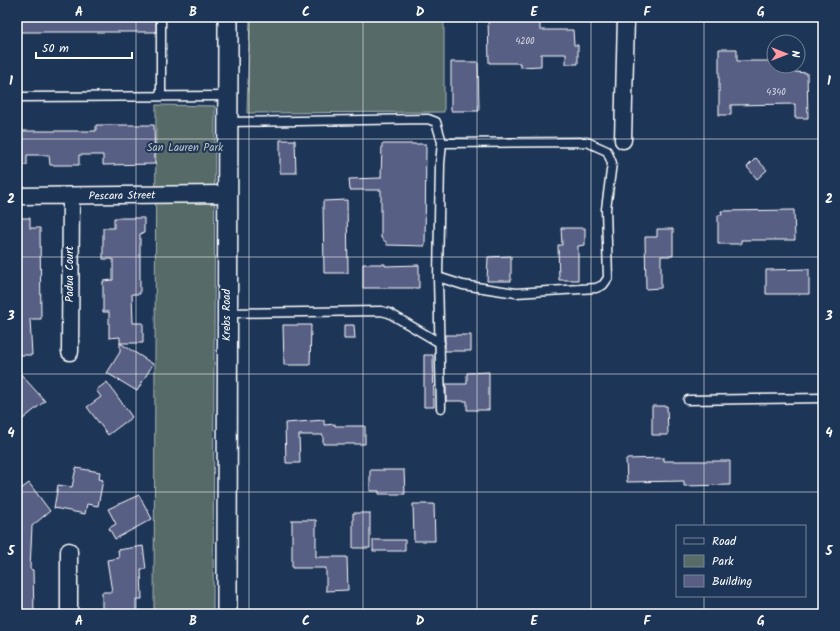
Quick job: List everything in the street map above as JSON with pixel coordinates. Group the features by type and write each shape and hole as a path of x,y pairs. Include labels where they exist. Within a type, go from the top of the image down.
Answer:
{"street":[{"name":"Krebs Road","path":"227,614 226,194 228,17"},
{"path":"623,140 626,17"},
{"name":"Pescara Street","path":"17,196 226,194"},
{"name":"Padua Court","path":"70,352 71,196"},
{"path":"69,551 69,614"}],"lane":[{"path":"161,17 161,96"},
{"path":"17,97 227,96"},
{"path":"227,122 428,119 436,122 442,143 440,164 438,277 441,408"},
{"path":"438,277 463,285 516,292 596,288 603,285 608,278 606,209 613,168 611,157 607,151 587,142 442,143"},
{"path":"226,314 380,311 389,314 440,343"},
{"path":"688,400 823,398"}],"green space":[{"path":"250,17 444,17 444,112 247,113"},
{"name":"San Lauren Park","path":"156,105 215,106 213,614 154,614"}],"building":[{"path":"17,17 156,17 156,32 17,32"},
{"path":"488,17 540,17 540,30 573,30 574,45 578,45 578,64 566,64 566,54 541,54 541,66 520,67 520,63 489,63"},
{"path":"719,49 737,49 737,61 766,61 766,74 807,73 808,118 795,118 795,104 731,105 731,115 719,115"},
{"path":"451,62 478,62 479,111 451,111"},
{"path":"96,125 154,125 155,164 103,165 103,155 79,155 79,165 50,165 49,155 27,155 27,165 17,165 17,131 96,131"},
{"path":"280,140 295,140 296,173 280,173"},
{"path":"382,144 426,144 425,246 387,245 381,238 381,190 350,190 349,179 381,178"},
{"path":"756,158 767,170 757,179 747,167"},
{"path":"347,200 348,273 324,273 323,201"},
{"path":"794,210 795,240 741,240 741,244 718,244 718,215 722,215 721,211"},
{"path":"17,218 30,218 30,228 40,228 41,319 30,319 32,355 17,355"},
{"path":"114,218 144,218 144,233 140,234 140,294 132,294 133,323 143,323 143,343 120,343 120,337 109,338 109,312 103,312 103,281 113,280 113,259 103,259 103,228 114,228"},
{"path":"561,228 585,228 585,245 578,246 578,280 559,280 558,245 562,245"},
{"path":"657,229 673,229 673,256 661,256 661,288 646,289 645,237 657,237"},
{"path":"511,256 511,281 487,281 488,257"},
{"path":"363,264 385,264 385,266 419,265 419,288 363,288"},
{"path":"809,269 809,294 766,294 766,270"},
{"path":"283,325 311,325 310,365 284,365"},
{"path":"344,325 354,325 355,339 344,339"},
{"path":"445,335 471,335 471,351 445,351"},
{"path":"120,343 153,364 137,391 107,373 120,352"},
{"path":"424,355 433,355 434,407 424,407"},
{"path":"17,370 45,401 17,424"},
{"path":"489,372 489,410 467,410 467,401 446,401 446,384 467,384 467,373"},
{"path":"107,382 132,417 108,435 87,407 101,397 96,390"},
{"path":"652,406 667,406 668,435 652,435"},
{"path":"324,420 324,425 335,424 335,426 365,426 365,444 323,444 323,435 299,435 300,463 286,463 285,423"},
{"path":"664,458 664,461 730,461 730,485 684,486 684,481 627,482 626,459"},
{"path":"76,468 100,472 99,479 103,480 98,506 87,504 85,514 54,508 58,485 72,487"},
{"path":"370,470 404,470 405,494 379,494 379,491 370,491"},
{"path":"29,483 50,511 32,526 30,569 33,570 34,614 17,614 17,492"},
{"path":"139,495 152,519 115,539 109,528 116,524 108,509"},
{"path":"413,504 434,504 435,541 414,541"},
{"path":"353,513 370,513 370,548 353,548"},
{"path":"292,520 316,520 316,557 347,557 348,590 326,591 326,568 292,568"},
{"path":"373,540 405,540 405,551 373,551"},
{"path":"143,546 146,569 141,569 142,599 136,599 136,614 102,614 102,592 112,592 107,560 119,558 118,550"}]}
